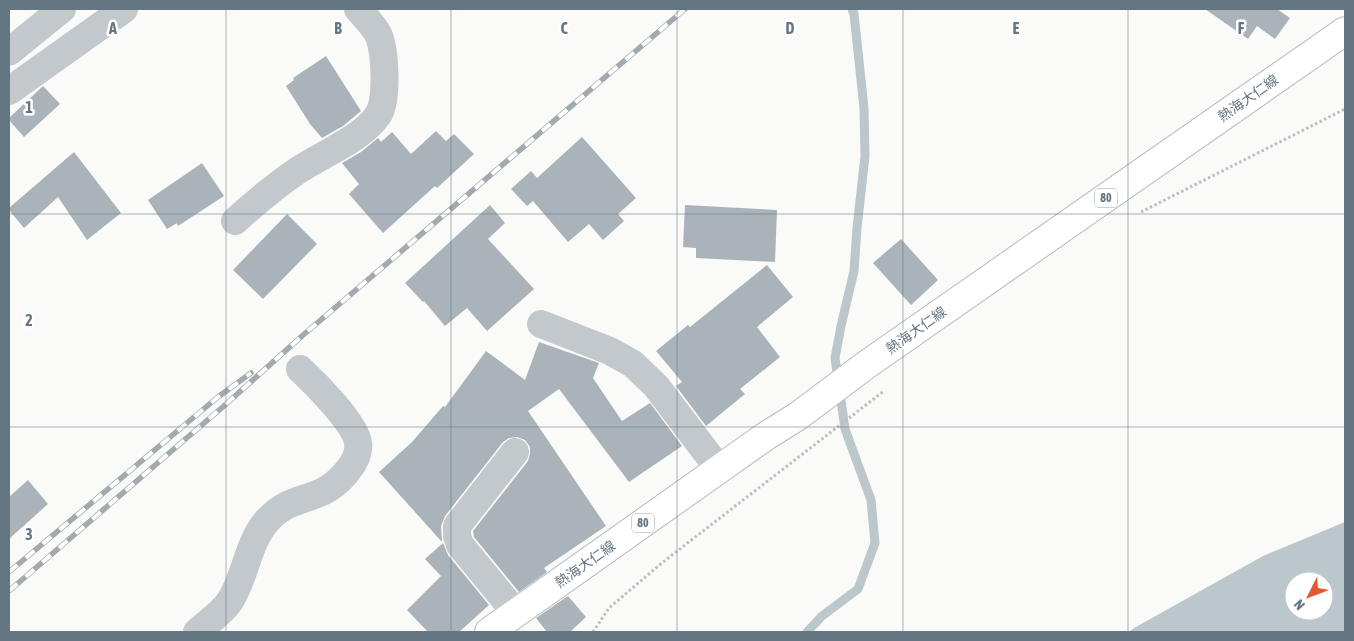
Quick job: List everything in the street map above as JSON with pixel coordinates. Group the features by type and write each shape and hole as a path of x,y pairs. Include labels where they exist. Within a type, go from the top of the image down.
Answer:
{"main road":[{"name":"熱海大仁線","path":"489,632 766,436 798,416 866,365 1345,31"}],"street":[{"path":"9,52 62,9"},
{"path":"9,91 124,9"},
{"path":"235,221 268,191 299,169 333,150 367,127 378,115 383,106 385,85 379,36 358,9"},
{"path":"541,324 610,351 633,364 656,386 719,470"},
{"path":"197,632 216,617 230,601 247,562 254,538 266,522 278,510 291,502 324,491 338,482 347,472 355,458 358,443 352,429 341,412 300,369"},
{"path":"515,452 457,526 457,536 460,545 516,613"}],"path":[{"path":"1135,215 1345,109"},
{"path":"593,632 609,608 662,562 889,388"}],"shaded area":[{"path":"1345,522 1345,632 1129,632 1263,556"}],"building":[{"path":"1205,9 1277,9 1290,18 1275,39 1257,26 1248,39"},
{"path":"326,56 361,111 343,126 322,138 310,124 286,86 294,80 293,78"},
{"path":"43,86 60,104 24,137 9,118"},
{"path":"436,131 446,141 454,134 474,154 383,233 349,194 359,184 342,163 361,152 378,138 381,142 392,132 411,154"},
{"path":"582,137 636,198 618,214 624,221 603,240 589,224 568,242 533,201 527,206 511,189 531,171 537,178"},
{"path":"74,152 121,213 87,240 58,197 24,228 9,208"},
{"path":"202,163 224,196 178,226 177,223 167,229 148,200"},
{"path":"490,205 505,223 488,239 534,289 487,331 467,308 445,326 424,301 405,283"},
{"path":"685,205 777,210 775,262 696,258 696,248 683,247"},
{"path":"287,214 317,244 263,299 233,270"},
{"path":"901,239 938,280 911,305 873,263"},
{"path":"767,265 793,297 757,327 780,357 740,389 745,394 706,426 676,386 682,382 656,351 688,325 690,327"},
{"path":"539,342 599,363 593,378 622,421 650,403 682,446 629,482 559,389 528,411 606,526 544,568 547,572 519,592 474,537 473,531 528,461 530,447 525,440 517,437 509,438 503,442 445,516 441,526 442,542 379,472 412,442 443,406 445,407 486,351 525,380"},
{"path":"28,480 48,504 9,539 9,497"},
{"path":"443,543 448,555 489,605 459,632 428,632 407,610 441,576 425,559"},
{"path":"568,596 586,617 570,632 547,632 536,618"}],"waterway":[{"path":"807,632 822,616 858,589 875,543 871,500 845,429 835,358 854,271 865,156 864,108 852,9"}],"railway":[{"path":"9,591 302,336 685,9"},
{"path":"9,572 218,397 251,373"}]}
